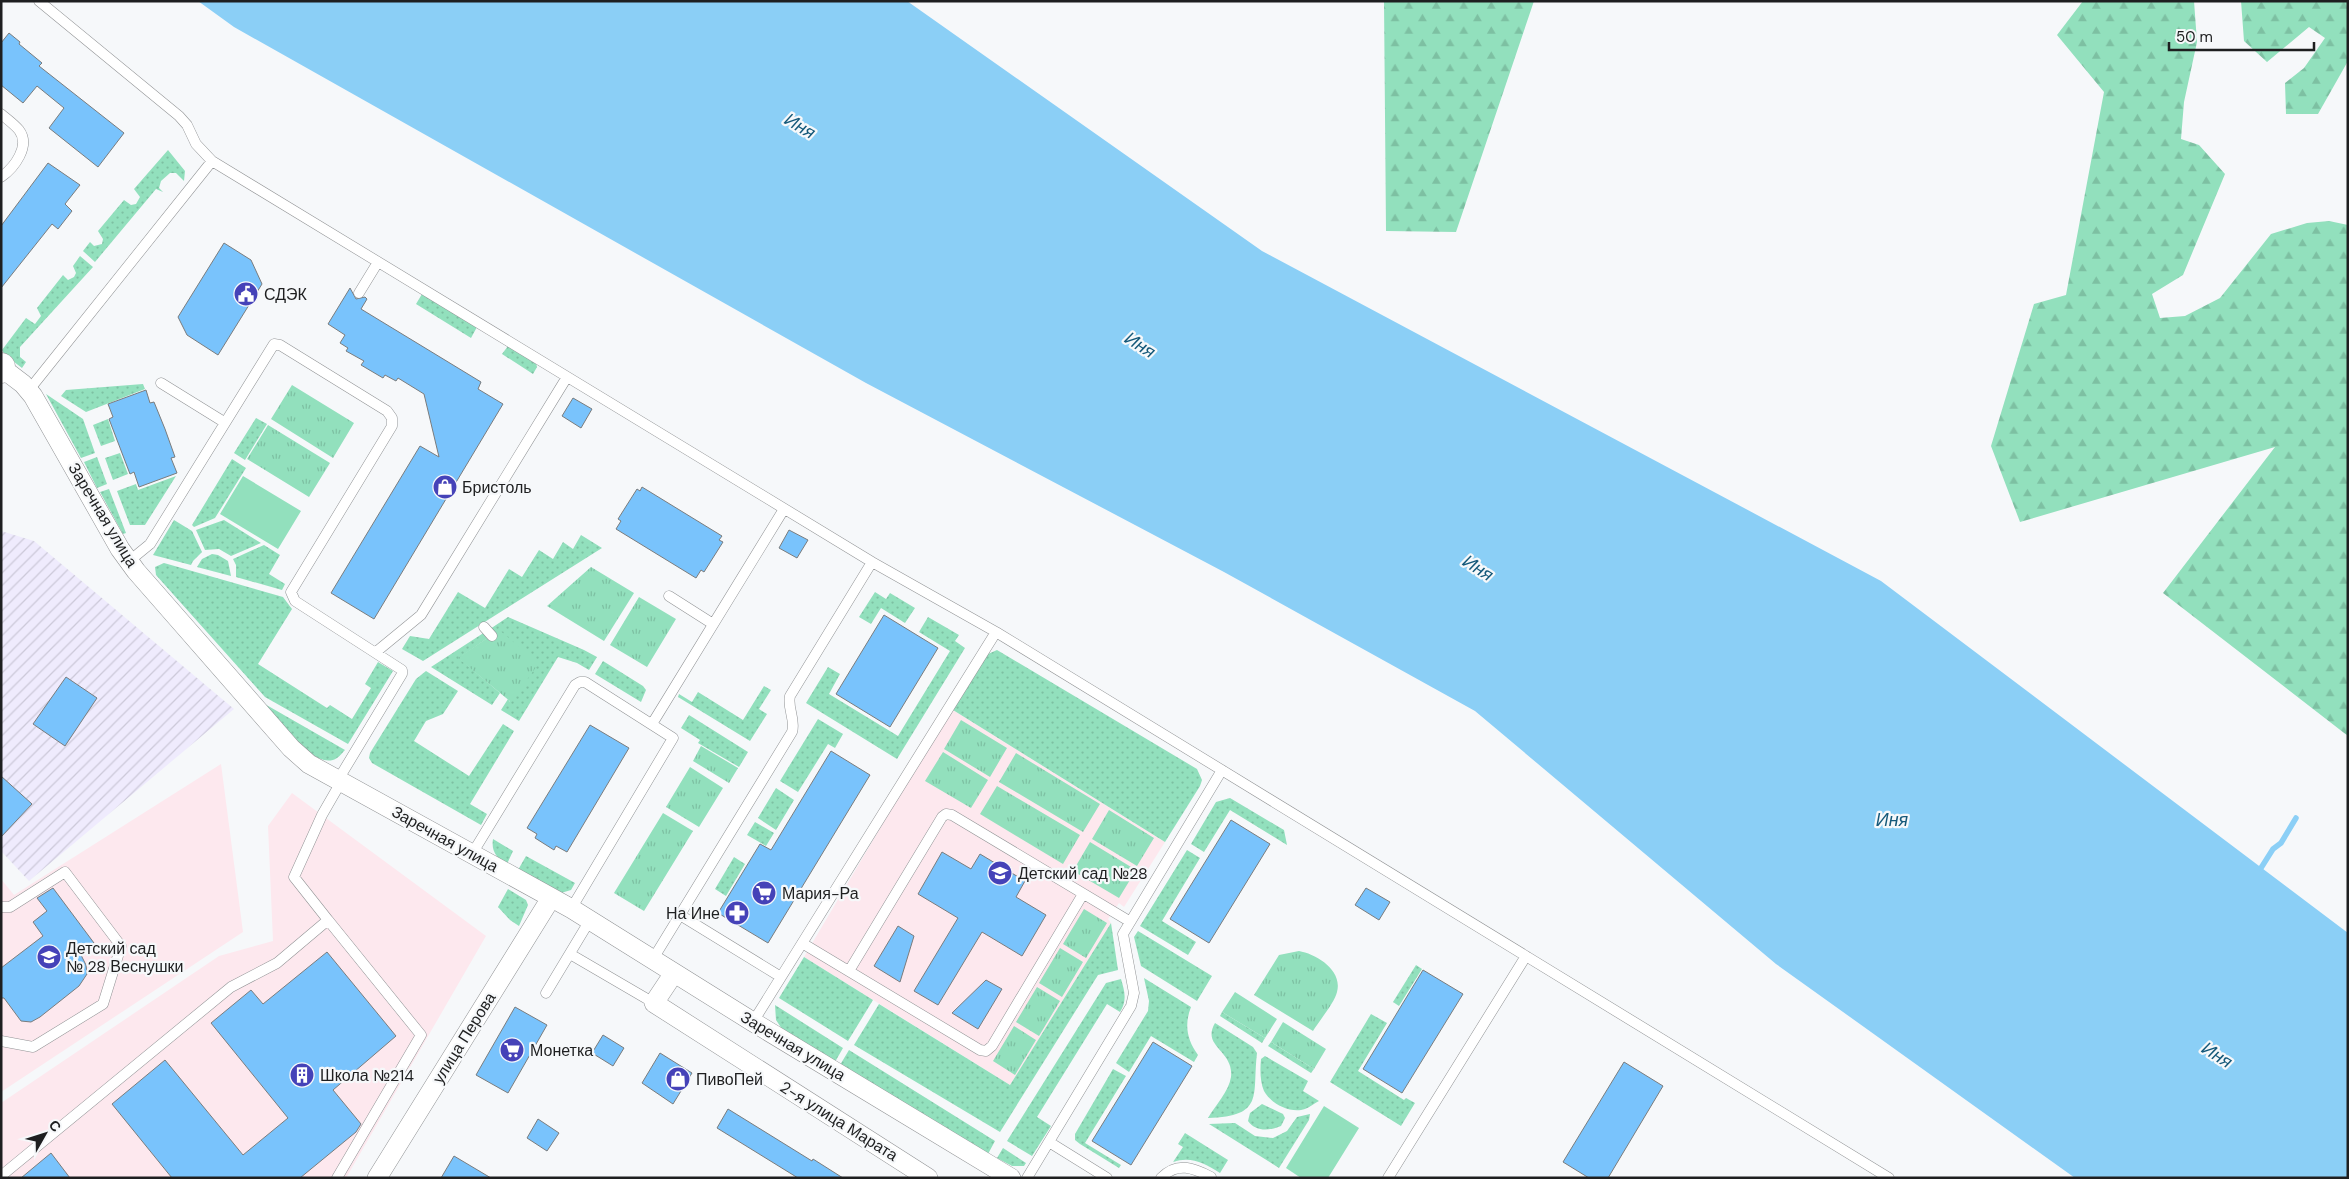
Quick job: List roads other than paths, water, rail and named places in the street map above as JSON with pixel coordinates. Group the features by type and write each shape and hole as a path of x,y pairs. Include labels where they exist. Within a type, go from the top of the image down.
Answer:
{"street":[{"name":"Заречная улица","path":"2,368 30,390 128,562 291,748 309,764 590,920 753,1022 1012,1178"},
{"name":"улица Перова","path":"377,1178 551,898"},
{"path":"654,1003 674,973"},
{"name":"2-я улица Марата","path":"654,1003 928,1178"}],"lane":[{"path":"39,1 179,116 187,126 196,144 212,161 872,562 996,632 1889,1178"},
{"path":"1,114 20,131 24,143 21,155 1,177"},
{"path":"30,390 212,161"},
{"path":"359,294 378,262"},
{"path":"128,562 150,544 269,348 274,344 280,345 387,411 392,418 392,426 291,592 294,600 399,666 402,674 340,781 294,877 420,1035 337,1178"},
{"path":"376,652 421,615 567,377"},
{"path":"161,383 224,422"},
{"path":"652,724 784,509"},
{"path":"653,959 792,732 794,727 789,706 790,696 872,562"},
{"path":"668,596 714,624"},
{"path":"484,627 492,636"},
{"path":"753,1022 996,632"},
{"path":"472,854 575,685 585,682 670,735 672,742 571,909"},
{"path":"1027,1178 1134,1000 1123,934 1129,921 1222,770"},
{"path":"850,971 946,814 952,815 1129,921"},
{"path":"1,907 10,907 65,872 121,946 102,1004 33,1047 1,1041"},
{"path":"802,943 980,1050 986,1051 992,1046 1083,894"},
{"path":"680,915 781,977"},
{"path":"1,1176 231,987 277,963 328,920"},
{"path":"546,993 590,920"},
{"path":"570,954 654,1003"},
{"path":"1388,1178 1526,956"},
{"path":"1049,1142 1107,1178"},
{"path":"1161,1178 1172,1169 1184,1167 1195,1169 1211,1178"}],"water":[{"name":"Иня","path":"198,1 907,1 1262,251 1881,581 2348,933 2348,1178 2075,1178 1776,964 1475,711 1224,572 866,383 234,27"}],"waterway":[{"path":"2261,868 2273,849 2281,843 2296,818"}],"place":[{"name":"СДЭК","path":"246,294"},
{"name":"Бристоль","path":"445,487"},
{"name":"Детский сад №28","path":"1000,873"},
{"name":"Мария-Ра","path":"764,893"},
{"name":"На Ине","path":"737,913"},
{"name":"Детский сад № 28 Веснушки","path":"49,957"},
{"name":"Монетка","path":"512,1050"},
{"name":"Школа №214","path":"302,1075"},
{"name":"ПивоПей","path":"678,1079"}]}
